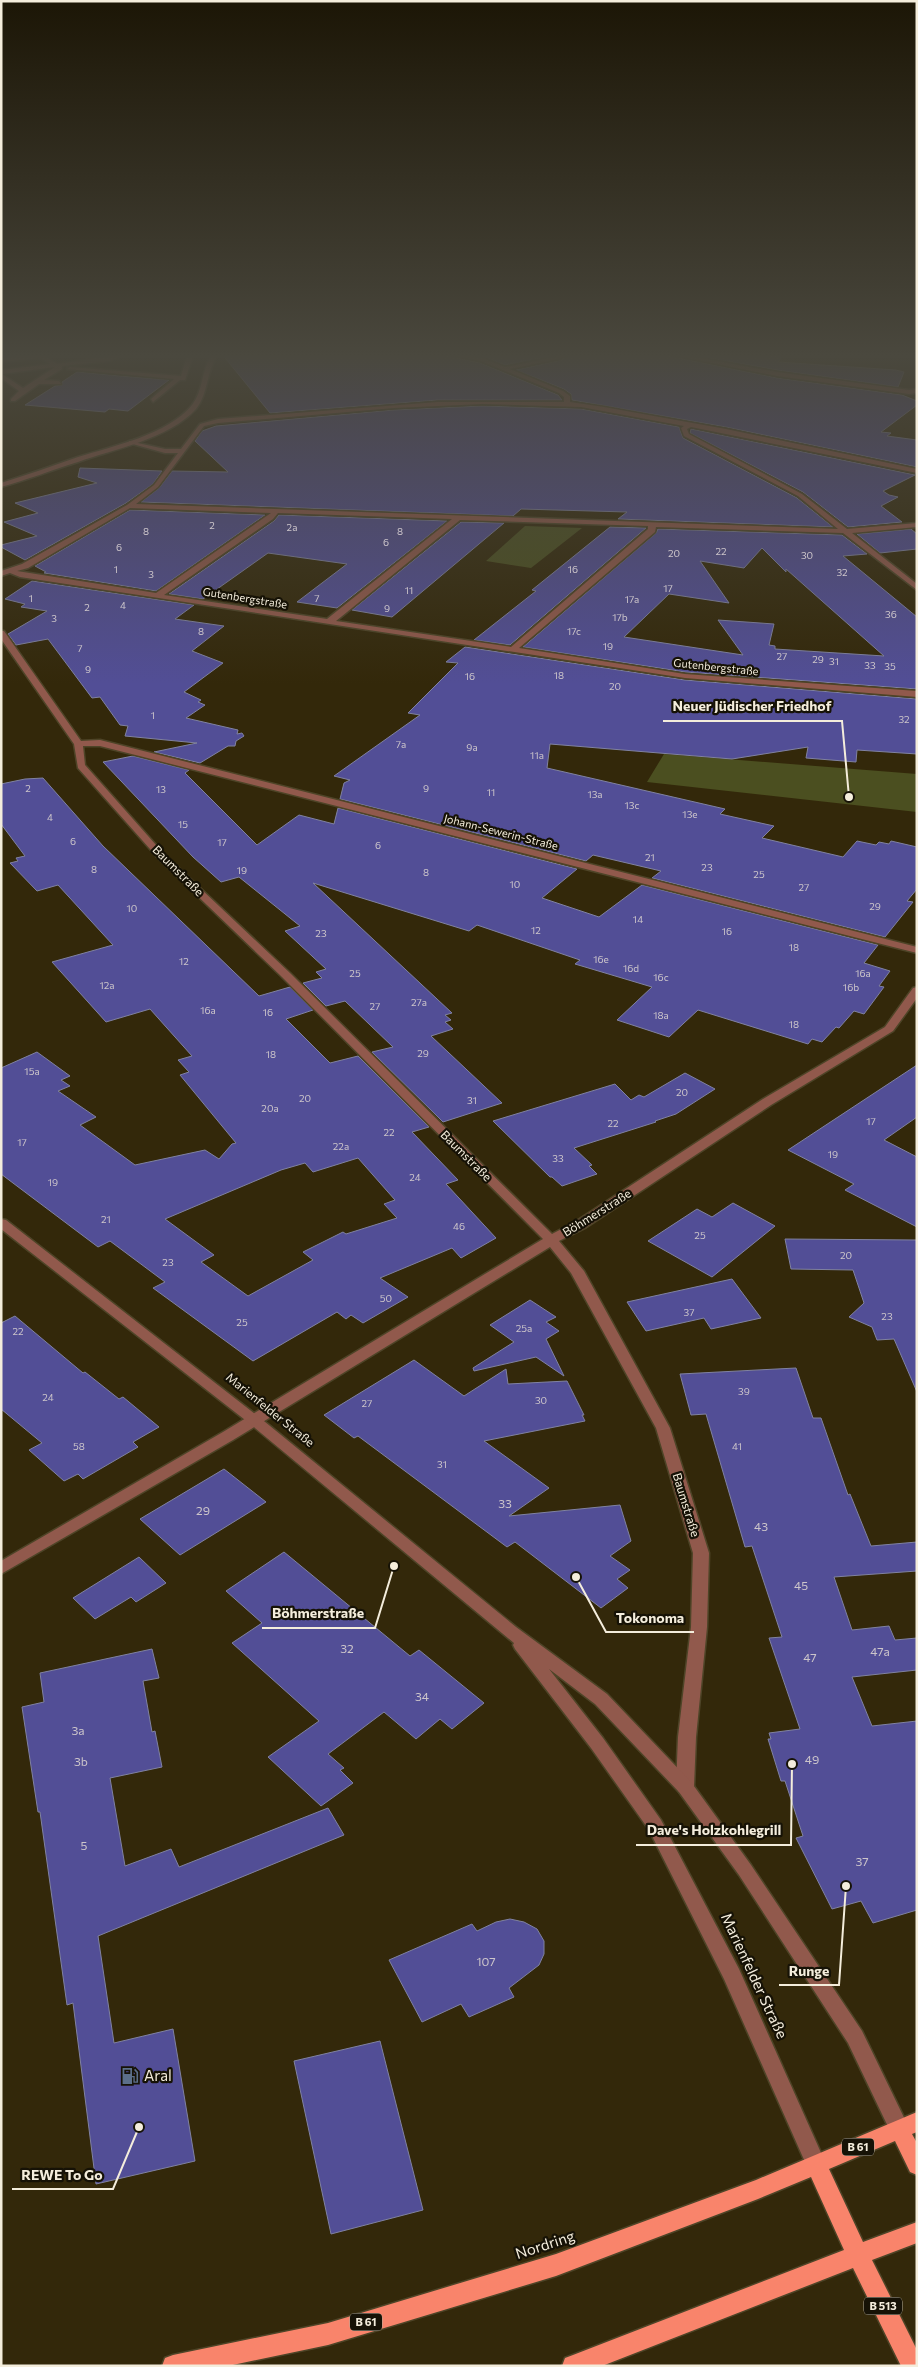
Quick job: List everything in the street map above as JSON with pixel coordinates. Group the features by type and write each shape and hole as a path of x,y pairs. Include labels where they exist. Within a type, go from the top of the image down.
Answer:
{"main road":[{"name":"Nordring","path":"173,2366 328,2334 547,2268 716,2205 908,2126"},
{"name":"Marienfelder Straße","path":"908,2126 917,2165"},
{"name":"Marienfelder Straße","path":"816,2164 858,2256 913,2366"},
{"path":"574,2366 917,2232"}],"street":[{"path":"1,477 53,463"},
{"path":"1,485 67,463"},
{"path":"1,574 25,566 129,506 156,486 173,463"},
{"path":"740,463 800,495 917,588"},
{"path":"880,463 917,471"},
{"path":"129,506 845,531 917,525"},
{"name":"Gutenbergstraße","path":"157,596 271,518 276,511"},
{"path":"329,622 459,517"},
{"path":"514,649 652,530 652,524"},
{"name":"Gutenbergstraße","path":"11,571 20,575 157,596 717,679 917,694"},
{"name":"Baumstraße","path":"1,633 78,744 81,766 161,856 286,976 551,1240 577,1271 663,1428 701,1553 699,1627 685,1787"},
{"name":"Johann-Sewerin-Straße","path":"78,744 100,743 917,950"},
{"name":"Böhmerstraße","path":"1,1568 254,1420 551,1240 580,1225 766,1102 889,1029 917,990"},
{"name":"Marienfelder Straße","path":"1,1223 254,1420 510,1631 601,1698 685,1787 745,1870 855,2037 908,2126"},
{"name":"Marienfelder Straße","path":"510,1631 597,1743 655,1825 732,1975 816,2164"}],"green space":[{"path":"525,526 582,528 531,568 486,561"},
{"path":"664,754 917,774 917,812 647,782"}],"building":[{"path":"219,463 731,463 797,498 833,527 618,519 627,512 521,509 513,516 141,502 159,488 172,471 228,472"},
{"path":"748,463 859,463 915,475 883,491 898,497 881,506 902,522 848,527 803,492"},
{"path":"900,463 917,463 917,467"},
{"path":"80,468 162,471 153,484 126,503 25,560 1,547 1,545 37,536 4,522 38,513 15,503 97,483 78,477"},
{"path":"130,510 265,515 156,591 44,573 46,572 35,566"},
{"path":"279,515 447,521 337,608 297,602 347,564 268,553 203,599 169,594 274,521"},
{"path":"461,522 504,523 392,617 352,610"},
{"path":"610,527 646,528 510,645 474,640 536,591 532,590"},
{"path":"658,529 842,535 867,554 843,556 917,617 917,689 685,672 523,647 656,533","holes":["762,548 786,572 786,569 884,656 775,649 775,646 769,645 774,624 718,620 743,655 624,637 669,594 729,603 700,561 744,568"]},
{"path":"911,529 917,534 917,549 880,553 857,534"},
{"path":"32,581 194,605 175,619 224,626 192,651 223,663 184,692 201,700 198,702 205,705 186,718 238,730 237,734 242,733 244,736 236,741 235,746 228,746 200,763 154,752 197,743 125,736 128,726 120,725 100,697 92,698 48,639 16,645 8,634 47,611 21,607 25,604 5,599"},
{"path":"465,647 685,680 917,699 917,754 857,750 856,762 806,758 808,747 732,759 550,744 547,768 725,809 720,814 774,826 762,838 843,857 857,841 876,845 879,842 889,844 891,841 917,847 917,889 907,901 913,902 885,937 652,878 661,871 593,855 586,861 340,799 344,783 350,780 334,776 420,715 408,713 458,663 446,662"},
{"path":"133,756 189,770 185,773 257,845 299,815 334,824 338,808 577,869 542,898 599,917 642,885 878,945 864,963 890,971 879,986 884,987 864,1014 854,1011 839,1028 836,1027 822,1042 812,1039 808,1044 698,1010 669,1037 617,1020 652,987 575,964 580,960 477,925 469,931 313,883 452,1013 445,1015 451,1020 445,1022 453,1029 431,1036 502,1103 443,1122 372,1052 393,1047 345,1001 326,1006 303,983 322,978 316,972 326,969 285,931 300,926 239,877 221,882 193,857 103,762"},
{"path":"43,778 103,846 259,996 290,987 313,1010 286,1019 330,1063 358,1056 429,1127 412,1132 458,1180 446,1184 496,1238 461,1258 452,1248 380,1278 408,1297 363,1323 351,1315 346,1319 337,1312 253,1361 153,1288 165,1282 110,1241 98,1247 1,1174 1,1068 37,1052 70,1076 61,1080 70,1086 58,1091 96,1117 80,1125 135,1165 205,1150 219,1159 232,1144 236,1143 180,1075 189,1072 178,1060 192,1056 150,1009 106,1022 52,962 113,945 58,885 37,891 10,863 18,861 16,858 25,856 1,824 1,784 25,779","holes":["358,1158 395,1200 384,1204 397,1218 346,1234 343,1232 303,1252 313,1260 248,1296 201,1262 214,1255 165,1219 281,1170 305,1163 313,1172"]},
{"path":"917,1065 917,1117 884,1140 917,1157 917,1227 845,1190 854,1184 788,1150"},
{"path":"685,1073 715,1089 676,1114 574,1148 592,1165 589,1166 597,1174 562,1186 550,1177 493,1121 615,1084 631,1100 639,1095 644,1097"},
{"path":"733,1203 775,1226 712,1277 648,1241 697,1209 712,1217"},
{"path":"785,1239 917,1240 917,1392 894,1339 877,1340 872,1327 849,1317 864,1303 853,1270 791,1269"},
{"path":"732,1279 761,1318 711,1329 704,1318 646,1331 627,1302"},
{"path":"530,1300 556,1317 546,1322 559,1331 546,1339 564,1376 536,1357 474,1371 473,1368 514,1342 490,1325"},
{"path":"15,1316 83,1373 85,1372 119,1399 123,1397 159,1427 133,1442 138,1447 83,1479 78,1474 64,1481 29,1450 42,1443 1,1409 1,1323"},
{"path":"414,1360 464,1396 506,1369 508,1384 567,1381 584,1415 582,1415 585,1421 484,1441 549,1488 509,1516 620,1505 631,1541 610,1556 630,1570 617,1579 628,1588 601,1608 515,1542 507,1547 358,1436 354,1438 324,1415"},
{"path":"796,1368 813,1418 821,1418 848,1495 850,1494 871,1546 917,1542 917,1571 834,1577 852,1630 889,1626 895,1640 917,1638 917,1670 852,1677 872,1726 917,1721 917,1910 873,1923 861,1901 832,1909 796,1838 803,1836 785,1781 781,1781 768,1739 771,1739 769,1733 800,1729 769,1638 782,1637 752,1546 745,1547 706,1414 691,1415 680,1374"},
{"path":"224,1469 266,1502 180,1555 140,1519"},
{"path":"284,1552 410,1656 419,1650 484,1703 452,1729 440,1719 416,1739 384,1712 328,1754 344,1768 340,1770 353,1783 321,1806 268,1757 319,1721 232,1643 262,1623 226,1591"},
{"path":"139,1557 166,1583 136,1602 131,1597 95,1619 73,1598"},
{"path":"152,1649 159,1678 143,1681 152,1732 155,1731 162,1767 110,1778 125,1866 171,1849 179,1867 328,1808 344,1835 98,1936 114,2043 173,2029 195,2161 96,2184 73,2003 67,2005 40,1812 38,1812 22,1707 44,1702 40,1673"},
{"path":"510,1919 524,1922 537,1929 544,1941 544,1954 539,1965 509,1988 514,1997 469,2017 461,2004 422,2022 389,1960 472,1924 477,1931 496,1922"},
{"path":"380,2041 423,2210 331,2234 294,2061"}],"place":[{"name":"Neuer Jüdischer Friedhof","path":"849,797"},
{"name":"Böhmerstraße","path":"394,1566"},
{"name":"Tokonoma","path":"576,1577"},
{"name":"Dave's Holzkohlegrill","path":"792,1764"},
{"name":"Runge","path":"846,1886"},
{"name":"Aral","path":"130,2076"},
{"name":"REWE To Go","path":"139,2127"}]}
